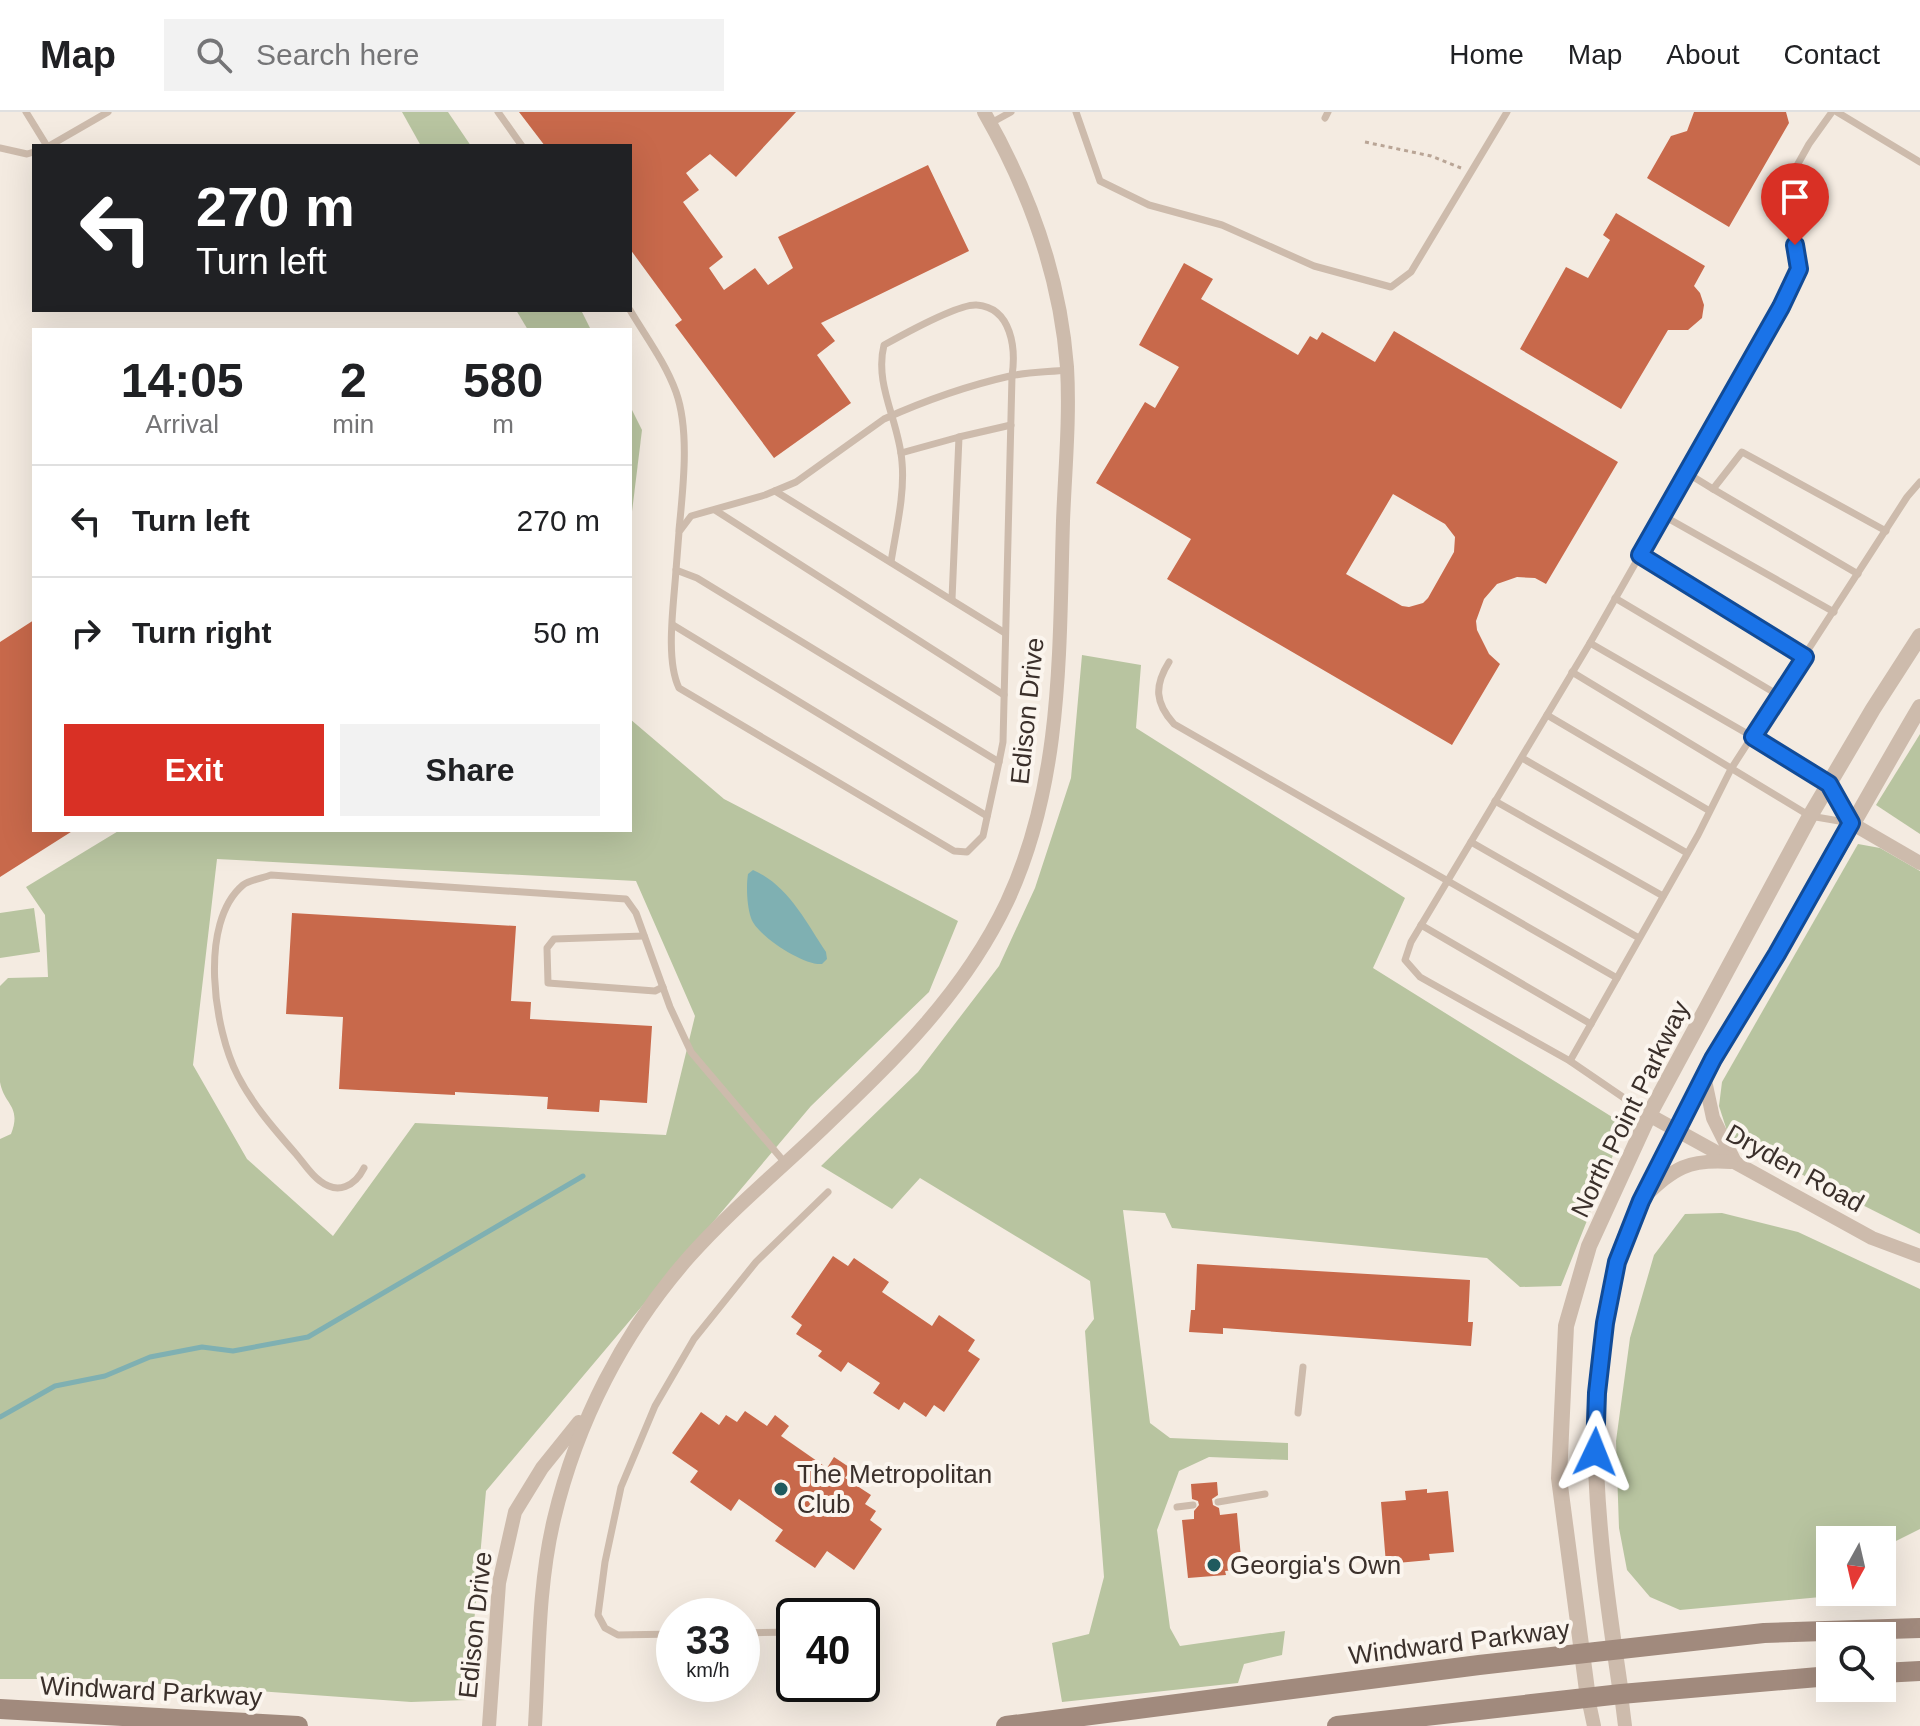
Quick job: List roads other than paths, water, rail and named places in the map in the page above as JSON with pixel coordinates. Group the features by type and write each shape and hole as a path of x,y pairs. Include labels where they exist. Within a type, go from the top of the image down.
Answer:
{"main road":[{"name":"Windward Parkway","path":"1006,1726 1614,1649 1764,1633 1920,1628"},
{"path":"1896,1672 1920,1671"},
{"path":"1337,1726 1621,1694 1816,1677"},
{"name":"Windward Parkway","path":"0,1709 298,1726"}],"street":[{"name":"Edison Drive","path":"535,1726 543,1588 553,1521 575,1446 611,1366 648,1308 691,1255 900,1054 949,998 981,951 1007,902 1028,848 1047,779 1059,678 1067,370 1060,313 1040,229 1011,159 988,118"},
{"name":"North Point Parkway","path":"1588,1698 1559,1478 1566,1326 1589,1246 1649,1115 1810,816 1920,636"},
{"name":"North Point Parkway","path":"1621,1694 1600,1546 1595,1452 1597,1393 1605,1323 1617,1262 1641,1201 1704,1076 1920,707"},
{"path":"1851,823 1920,863"},
{"path":"1704,1076 1713,1118 1735,1163"},
{"name":"Dryden Road","path":"1649,1115 1872,1238 1920,1256"},
{"path":"1641,1201 1670,1172 1689,1163 1708,1160 1735,1163"},
{"name":"Edison Drive","path":"489,1726 499,1583 515,1512 542,1468 590,1410"},
{"path":"1621,1694 1625,1726"},
{"path":"1588,1698 1594,1726"}],"lane":[{"path":"26,112 47,144"},
{"path":"52,144 108,112"},
{"path":"498,112 521,144"},
{"path":"988,118 1011,112"},
{"path":"1076,112 1100,181 1149,205 1222,225 1314,266 1391,287 1411,272 1507,112"},
{"path":"1649,1115 1570,1061 1420,977 1405,960 1421,925 1590,643 1781,307 1799,269 1790,178 1809,144 1838,113 1920,162"},
{"path":"0,148 32,153"},
{"path":"631,312 653,344 677,394 682,429 684,481 673,625 674,677 679,688 954,851 967,852 983,836 1003,742 1014,345 1009,329 995,311 976,304 959,309 884,345 881,380 894,415 903,463 891,562"},
{"path":"679,532 691,516 796,482 884,419 924,401 1012,376 1067,370"},
{"path":"901,453 1011,425"},
{"path":"952,599 959,437"},
{"path":"1713,489 1742,452 1886,531"},
{"path":"1687,473 1858,574"},
{"path":"1570,1061 1731,769 1920,482"},
{"path":"775,491 1005,633"},
{"path":"715,510 1004,695"},
{"path":"1662,515 1834,612"},
{"path":"1640,555 1805,657"},
{"path":"676,570 697,578 999,762"},
{"path":"1615,598 1780,696"},
{"path":"673,625 987,816"},
{"path":"1590,643 1829,784 1851,823"},
{"path":"1169,662 1162,673 1158,690 1161,710 1174,724 1617,978"},
{"path":"1572,672 1810,816 1851,823"},
{"path":"1547,715 1708,810"},
{"path":"1522,758 1687,853"},
{"path":"1495,801 1663,896"},
{"path":"1471,842 1639,938"},
{"path":"364,1168 359,1179 345,1188 319,1181 263,1116 237,1073 214,991 215,946 227,906 244,884 271,875 626,899 636,913 691,1052 786,1164"},
{"path":"1421,925 1591,1024"},
{"path":"644,936 554,939 547,948 548,983 655,991 663,987"},
{"path":"656,1634 618,1635 605,1628 598,1615 605,1562 621,1487 655,1406 694,1339 756,1262 828,1192"},
{"path":"1298,1413 1303,1367"},
{"path":"1218,1502 1265,1494"},
{"path":"1177,1507 1193,1505"}],"water":[{"path":"753,870 776,885 795,905 826,952 827,959 822,964 793,955 771,941 755,925 747,890 748,874"}],"waterway":[{"path":"0,1417 55,1386 105,1376 150,1357 202,1347 233,1351 308,1337 583,1176"}],"place":[{"name":"The Metropolitan Club","path":"781,1489"},
{"name":"Georgia's Own","path":"1214,1565"}]}
